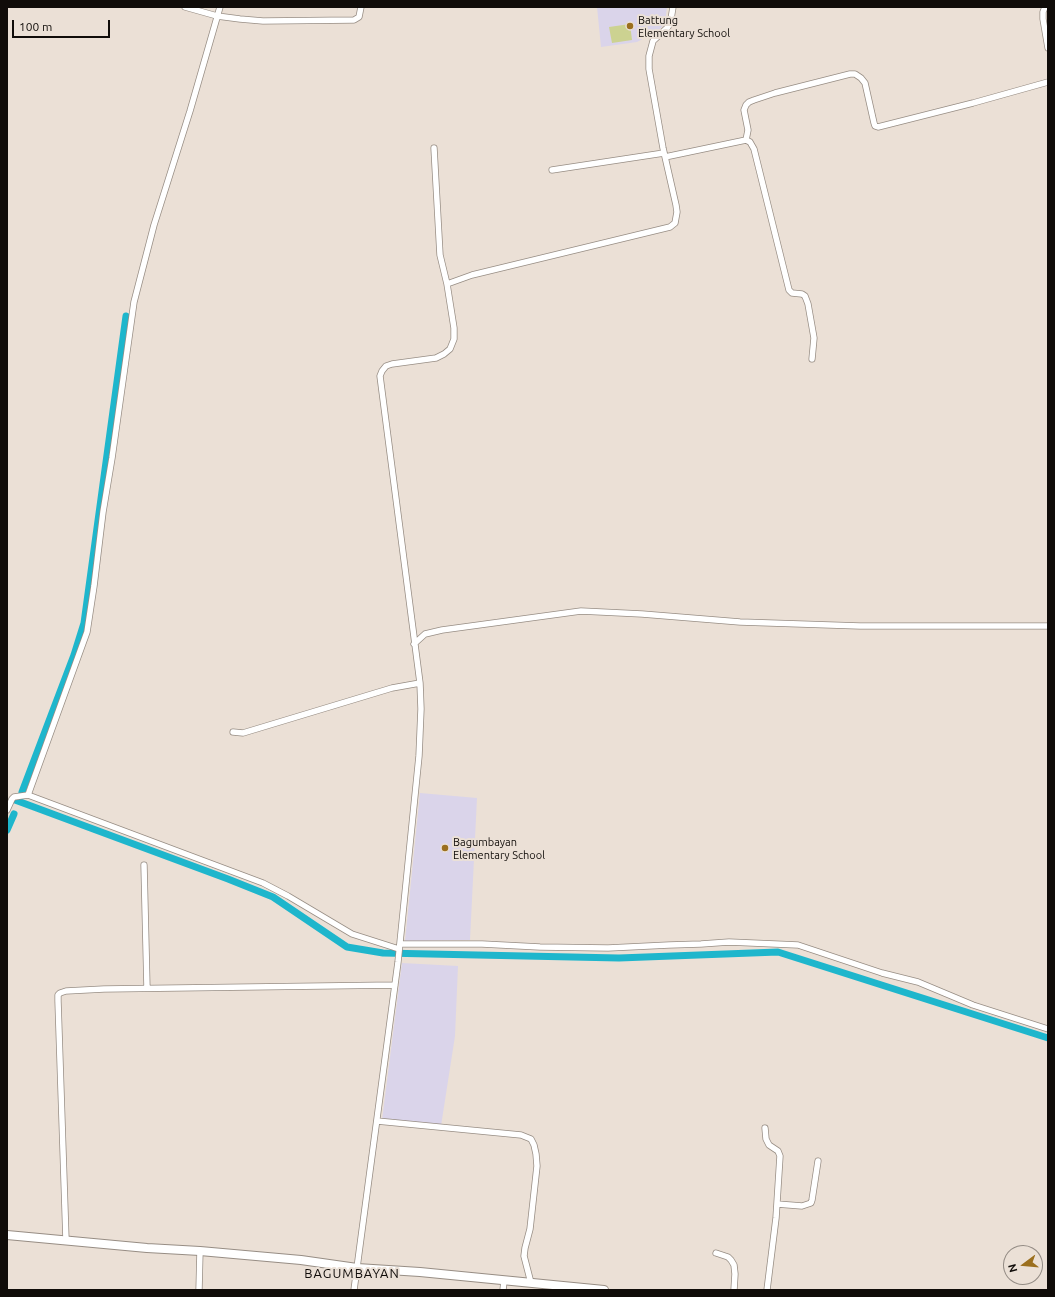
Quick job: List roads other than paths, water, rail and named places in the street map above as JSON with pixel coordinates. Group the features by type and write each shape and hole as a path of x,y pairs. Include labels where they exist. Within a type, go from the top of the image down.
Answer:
{"main road":[{"path":"7,1235 301,1260 357,1268 420,1272 531,1283 553,1288 604,1290"}],"street":[{"path":"185,7 217,16 263,21 354,20 359,17 361,7"},
{"path":"28,796 87,632 134,302 154,225 190,111 220,7"},
{"path":"447,284 472,275 670,228 676,223 677,212 649,69 649,56 653,41 668,27 673,7"},
{"path":"1044,7 1043,19 1048,48"},
{"path":"746,140 748,130 744,110 749,102 776,93 850,74 855,74 865,83 874,123 875,126 878,127 1048,82"},
{"path":"552,170 665,155 746,140 750,142 754,149 789,290 792,293 802,294 808,304 814,338 812,359"},
{"path":"354,1290 398,962 419,756 421,709 420,683 380,376 386,366 436,358 444,354 450,349 454,339 454,328 447,284 440,255 434,148"},
{"path":"414,644 425,634 442,630 581,611 642,614 740,622 852,626 1048,626"},
{"path":"412,630 425,634"},
{"path":"233,732 243,733 392,688 420,683"},
{"path":"8,807 14,797 28,796 263,883 352,934 399,948 482,944 602,948 728,942 798,944 882,973 918,982 973,1005 1048,1028"},
{"path":"144,866 146,988"},
{"path":"66,1240 58,995 60,993 66,991 146,988 395,985"},
{"path":"377,1120 521,1135 530,1139 534,1145 536,1154 536,1174 530,1229 524,1248 524,1256 531,1283"},
{"path":"765,1128 766,1139 769,1145 778,1151 780,1156 777,1204 767,1290"},
{"path":"777,1204 802,1206 811,1203 818,1161"},
{"path":"199,1290 200,1251"},
{"path":"716,1253 728,1257 734,1265 734,1290"},
{"path":"504,1281 504,1290"}],"waterway":[{"path":"22,792 74,655 84,623 126,316"},
{"path":"15,800 273,897 347,947 383,953 619,958 778,952 1048,1038"},
{"path":"7,830 14,814"}],"place":[{"name":"Battung Elementary School","path":"630,26"},
{"name":"Bagumbayan Elementary School","path":"445,848"}],"district":[{"name":"BAGUMBAYAN","path":"352,1274"}]}
